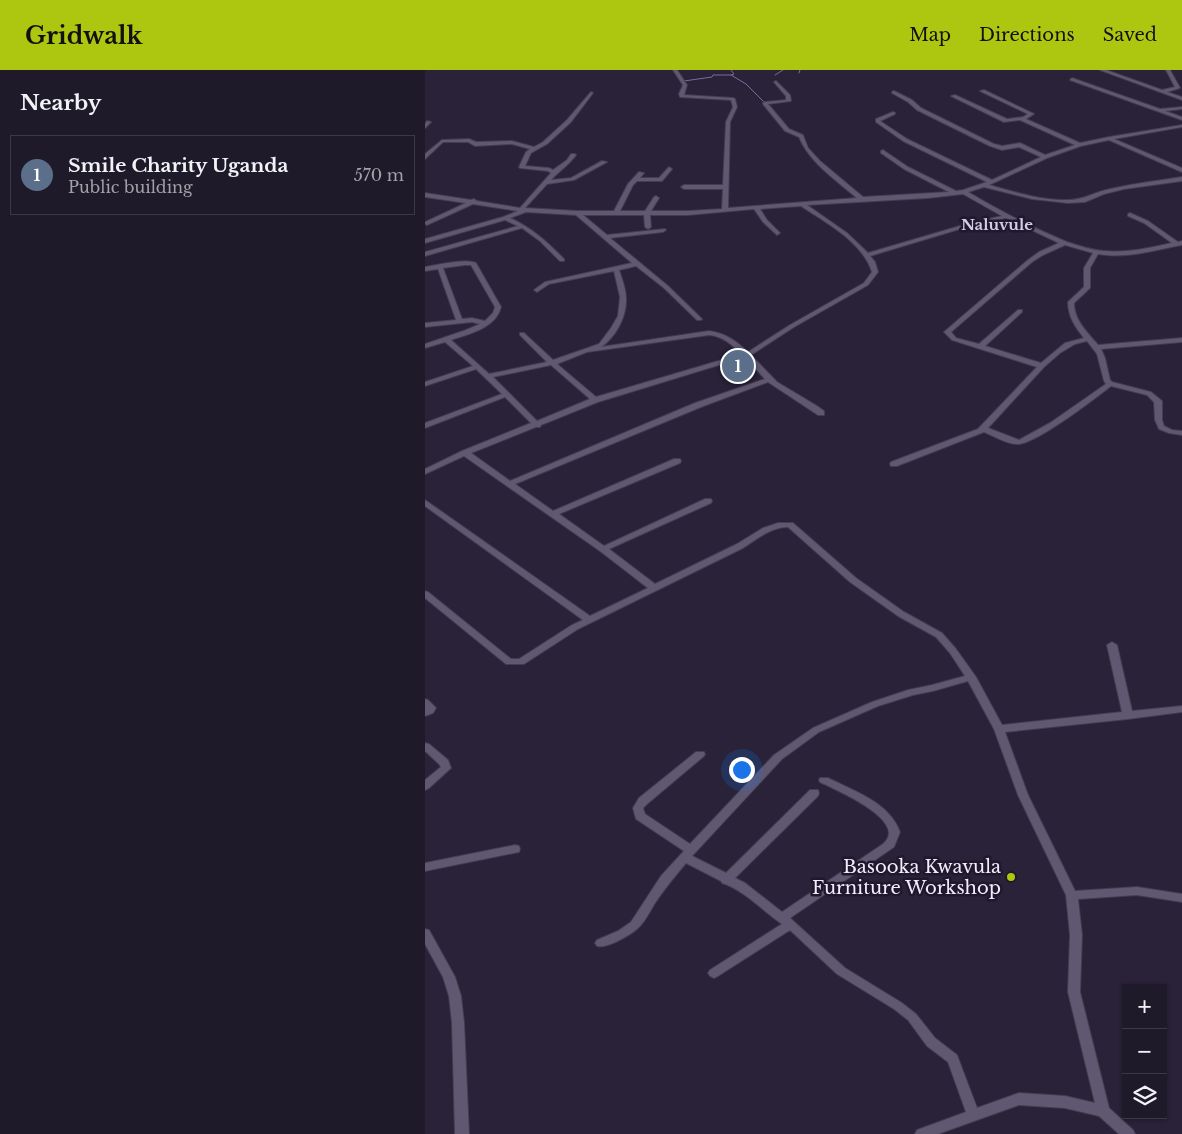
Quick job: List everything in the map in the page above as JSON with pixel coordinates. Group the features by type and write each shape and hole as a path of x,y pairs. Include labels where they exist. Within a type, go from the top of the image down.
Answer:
{"street":[{"path":"675,70 685,85 682,96 733,99 735,107 727,122 725,211"},
{"path":"1102,70 1182,99"},
{"path":"1161,91 1178,88 1168,70"},
{"path":"1072,79 1182,119"},
{"path":"776,82 788,96 789,101 765,103 788,131 801,136 806,148 818,162 862,198"},
{"path":"953,96 1006,120 1023,118 1032,114 982,91"},
{"path":"894,92 910,101 919,109 992,145 1002,148 1020,145 1045,157"},
{"path":"554,172 521,166 527,154 545,143 569,121 591,93"},
{"path":"1158,110 1182,108"},
{"path":"893,113 882,117 878,122 905,140 992,182"},
{"path":"1023,118 1079,145"},
{"path":"425,127 429,122"},
{"path":"425,195 524,209 578,213 688,213 757,209 862,198 900,198 956,193 992,182 1045,157 1079,145 1182,126"},
{"path":"1109,138 1182,170"},
{"path":"425,158 441,142 446,141 469,140 475,144 512,142 534,149"},
{"path":"883,152 906,168 956,193"},
{"path":"425,240 505,218 524,209 554,172 569,161 573,155"},
{"path":"547,182 572,179 604,162"},
{"path":"636,179 660,180 669,169"},
{"path":"616,213 631,184 641,173"},
{"path":"984,185 1035,197 1073,202 1085,200 1093,195 1109,191 1182,179"},
{"path":"685,187 725,187"},
{"path":"964,192 1005,217 1066,243 1096,252 1123,253 1180,244"},
{"path":"648,227 647,213 656,198"},
{"path":"427,223 474,201"},
{"path":"425,472 465,453 595,400 760,349 792,326 866,284 874,276 875,272 868,255 836,228 802,204"},
{"path":"757,209 765,221 777,232"},
{"path":"578,213 666,286 699,319"},
{"path":"1130,216 1146,222 1180,244"},
{"path":"868,255 919,242 972,224 1005,217"},
{"path":"505,218 523,226 542,240 562,260"},
{"path":"425,254 523,226"},
{"path":"606,237 663,230"},
{"path":"1042,366 954,338 947,332 1027,263 1052,248 1066,243"},
{"path":"1096,252 1087,268 1087,288 1073,300 1071,306 1081,330 1096,347 1110,384"},
{"path":"425,269 465,263 475,264 499,309 486,323 446,340 425,346"},
{"path":"537,290 547,283 638,264"},
{"path":"440,267 459,320"},
{"path":"488,376 552,362 601,346 621,316 622,294 616,269"},
{"path":"981,346 1020,311"},
{"path":"425,325 459,320 477,320 486,323"},
{"path":"589,351 713,333 722,335 746,354 770,380 807,401 821,413"},
{"path":"522,334 595,400"},
{"path":"894,464 979,432 1042,366 1065,345 1072,341 1087,339"},
{"path":"446,340 488,376 537,425"},
{"path":"1096,347 1182,340"},
{"path":"425,384 476,367"},
{"path":"509,484 698,405 770,380"},
{"path":"984,428 1015,442 1020,442 1053,424 1110,384 1153,395 1158,401 1157,420 1159,425 1165,430 1182,433"},
{"path":"425,426 505,395"},
{"path":"465,453 603,549 654,588"},
{"path":"553,514 677,461"},
{"path":"603,549 707,501"},
{"path":"425,502 589,620"},
{"path":"425,594 509,662 521,662 589,620 740,546 766,530 779,525 790,525 853,580 901,614 939,635 971,677 999,729 1023,795 1072,895 1076,935 1074,992 1103,1111"},
{"path":"1112,646 1128,716"},
{"path":"601,943 622,934 635,925 665,879 687,853 778,757 816,730 884,701 971,677"},
{"path":"425,702 431,708 430,711 425,713"},
{"path":"999,729 1182,709"},
{"path":"425,746 444,762 447,768 425,786"},
{"path":"700,754 643,801 638,808 640,816 687,853 726,880 741,886 786,921 841,970 905,1012 931,1042 953,1059 973,1114"},
{"path":"714,974 892,843 895,836 892,822 871,804 824,780"},
{"path":"726,880 814,793"},
{"path":"425,867 515,849"},
{"path":"1072,895 1137,891 1182,898"},
{"path":"425,933 449,977 455,996 458,1023 462,1134"},
{"path":"921,1134 1019,1099 1065,1102 1103,1111 1128,1134"}],"waterway":[{"path":"731,70 734,74 731,75"},
{"path":"775,75 783,70"},
{"path":"684,81 712,77 713,75 731,75"},
{"path":"731,75 746,84 766,104"}],"place":[{"name":"Smile Charity Uganda","path":"738,366"},
{"name":"Basooka Kwavula Furniture Workshop","path":"1011,877"}],"district":[{"name":"Naluvule","path":"997,224"}]}
